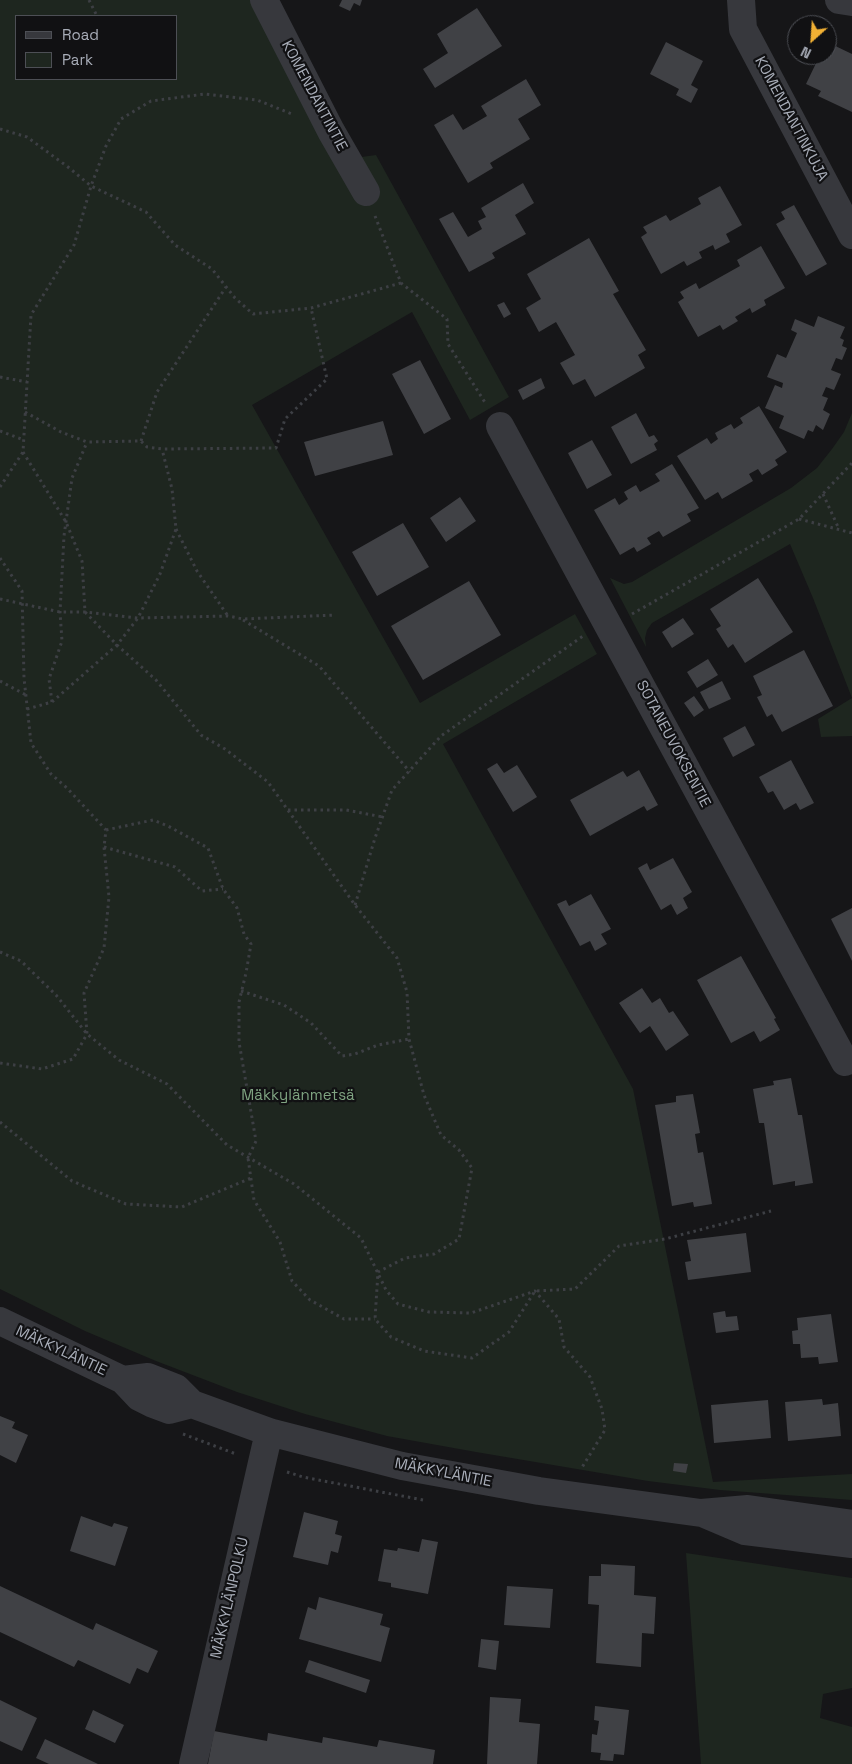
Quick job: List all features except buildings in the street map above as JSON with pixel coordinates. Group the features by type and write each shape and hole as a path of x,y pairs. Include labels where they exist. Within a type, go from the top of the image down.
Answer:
{"street":[{"name":"KOMENDANTINTIE","path":"264,0 331,131 366,192"},
{"name":"KOMENDANTINKUJA","path":"741,0 743,29 852,235"},
{"path":"839,0 852,2"},
{"name":"SOTANEUVOKSENTIE","path":"500,426 850,1068"},
{"name":"MÄKKYLÄNTIE","path":"0,1321 123,1380 139,1397 168,1410 192,1404 269,1432 402,1466 576,1496 701,1513 748,1509 852,1524"},
{"name":"MÄKKYLÄNPOLKU","path":"193,1764 269,1432"},
{"name":"MÄKKYLÄNTIE","path":"701,1513 745,1531 852,1544"}],"path":[{"path":"89,0 96,15"},
{"path":"0,487 23,452 31,315 74,245 91,186 106,146 121,119 151,101 205,94 257,100 331,131"},
{"path":"0,129 28,137 91,186 146,212 175,245 212,268 235,298 253,314 311,308 401,283"},
{"path":"366,192 401,283 447,319 448,344 500,426"},
{"path":"141,441 157,392 226,287"},
{"path":"26,412 60,432 87,442 141,441 147,447 162,449 276,448 285,419 327,379 311,308"},
{"path":"0,377 27,382"},
{"path":"0,431 24,440"},
{"path":"52,702 49,679 62,641 60,612 66,522 72,478 87,442"},
{"path":"162,449 172,489 176,529 197,572 228,616"},
{"path":"23,452 66,522 82,561 85,612 117,645 156,680 201,735 225,749 268,782 355,905 397,958 407,992 410,1038 424,1095 441,1135 459,1150 472,1168 459,1239 434,1254 405,1258 378,1272"},
{"path":"355,905 392,790 441,736 580,637 609,627 799,519 852,462"},
{"path":"823,493 839,530"},
{"path":"799,519 852,533"},
{"path":"27,709 52,702 117,645 138,618 160,574 176,529"},
{"path":"0,558 22,591 23,651 31,743 51,774 67,788 106,830 104,847 109,897 104,948 84,993 87,1034 73,1059 42,1069 0,1063"},
{"path":"0,599 60,612 85,612 138,618 228,616 243,619 335,615"},
{"path":"243,619 319,666 410,772"},
{"path":"0,682 26,695"},
{"path":"288,810 346,810 382,817"},
{"path":"106,830 153,820 208,848 223,889 237,908 244,934 251,944 239,1002 239,1042 256,1141 248,1158 254,1200 280,1242 292,1281 310,1300 344,1320 375,1319"},
{"path":"104,847 175,867 202,891 223,889"},
{"path":"0,952 21,961 56,994 87,1034 119,1060 167,1084 227,1145 294,1184 361,1238 386,1290 398,1304 429,1312 471,1313 535,1291 574,1290 619,1246 665,1239 771,1211"},
{"path":"242,991 284,1005 311,1023 342,1056 356,1054 378,1045 410,1038"},
{"path":"0,1122 72,1181 126,1204 182,1207 251,1178"},
{"path":"378,1272 375,1319 391,1337 424,1351 472,1358 509,1332 535,1291"},
{"path":"535,1291 559,1319 564,1347 590,1377 602,1409 605,1430 580,1470 576,1496"}],"green space":[{"name":"Mäkkylänmetsä","path":"0,0 252,0 333,161 376,155 509,397 470,420 412,312 252,405 420,703 575,614 597,654 443,744 633,1089 713,1482 852,1474 852,1500 720,1490 648,1481 387,1436 305,1414 237,1392 85,1331 0,1289"},
{"path":"852,413 852,698 790,544 652,623 647,630 645,638 646,647 610,578 624,584 632,582 791,488 817,468 844,432"},
{"path":"852,698 852,736 821,737 818,719"},
{"path":"686,1553 852,1578 852,1688 823,1694 820,1718 852,1727 852,1764 701,1764"}]}
